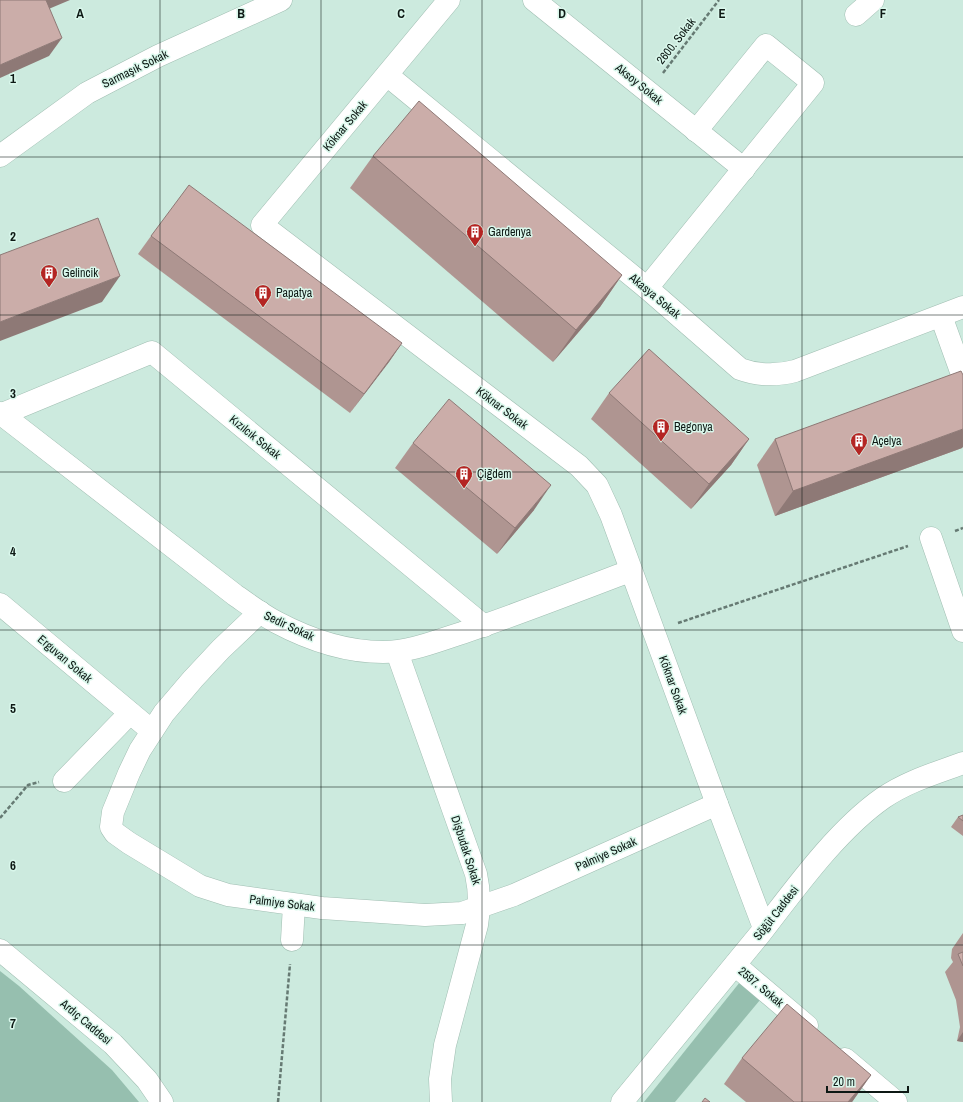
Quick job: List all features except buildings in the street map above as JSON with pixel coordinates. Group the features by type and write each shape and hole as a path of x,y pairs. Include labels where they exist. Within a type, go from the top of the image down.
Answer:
{"street":[{"name":"Sarmaşık Sokak","path":"0,156 86,93 158,56 281,0"},
{"name":"Köknar Sokak","path":"450,0 262,225 592,478 601,492 764,928"},
{"name":"Aksoy Sokak","path":"534,0 744,169"},
{"path":"856,15 873,0"},
{"path":"647,288 813,84 766,45 696,131"},
{"name":"Akasya Sokak","path":"387,75 647,288 740,369 760,375 795,372 963,307"},
{"path":"941,316 963,377"},
{"name":"Kızılcık Sokak","path":"1,413 152,352 484,626"},
{"name":"Sedir Sokak","path":"1,413 235,595 260,612 292,630 329,643 364,651 397,652 411,649 484,626 630,570"},
{"path":"931,538 963,631"},
{"name":"Erguvan Sokak","path":"0,604 152,731"},
{"name":"Palmiye Sokak","path":"260,612 221,649 164,713 140,750 113,812 111,827 115,833 178,874 213,892 240,898 349,910 425,915 462,913 514,895 717,804"},
{"name":"Dişbudak Sokak","path":"397,652 476,874 480,891 480,908 477,925 445,1045 440,1079 441,1102"},
{"path":"64,781 130,713"},
{"name":"Söğüt Caddesi","path":"622,1102 810,871 840,837 869,809 908,783 963,763"},
{"path":"292,940 294,905"},
{"name":"Ardıç Caddesi","path":"0,950 113,1044 147,1080 162,1102"},
{"name":"2597. Sokak","path":"735,965 896,1102"}],"path":[{"name":"2600. Sokak","path":"648,92 719,0"},
{"path":"653,631 931,538"},
{"path":"0,818 28,785 37,782 64,781"},
{"path":"278,1102 292,940"}],"green space":[{"path":"0,971 19,986 112,1070 139,1102 0,1102"},
{"path":"740,982 760,1000 675,1102 644,1102"}],"place":[{"name":"Gardenya","path":"475,247"},
{"name":"Gelincik","path":"49,288"},
{"name":"Papatya","path":"263,308"},
{"name":"Begonya","path":"661,442"},
{"name":"Açelya","path":"859,456"},
{"name":"Çiğdem","path":"464,489"}]}
